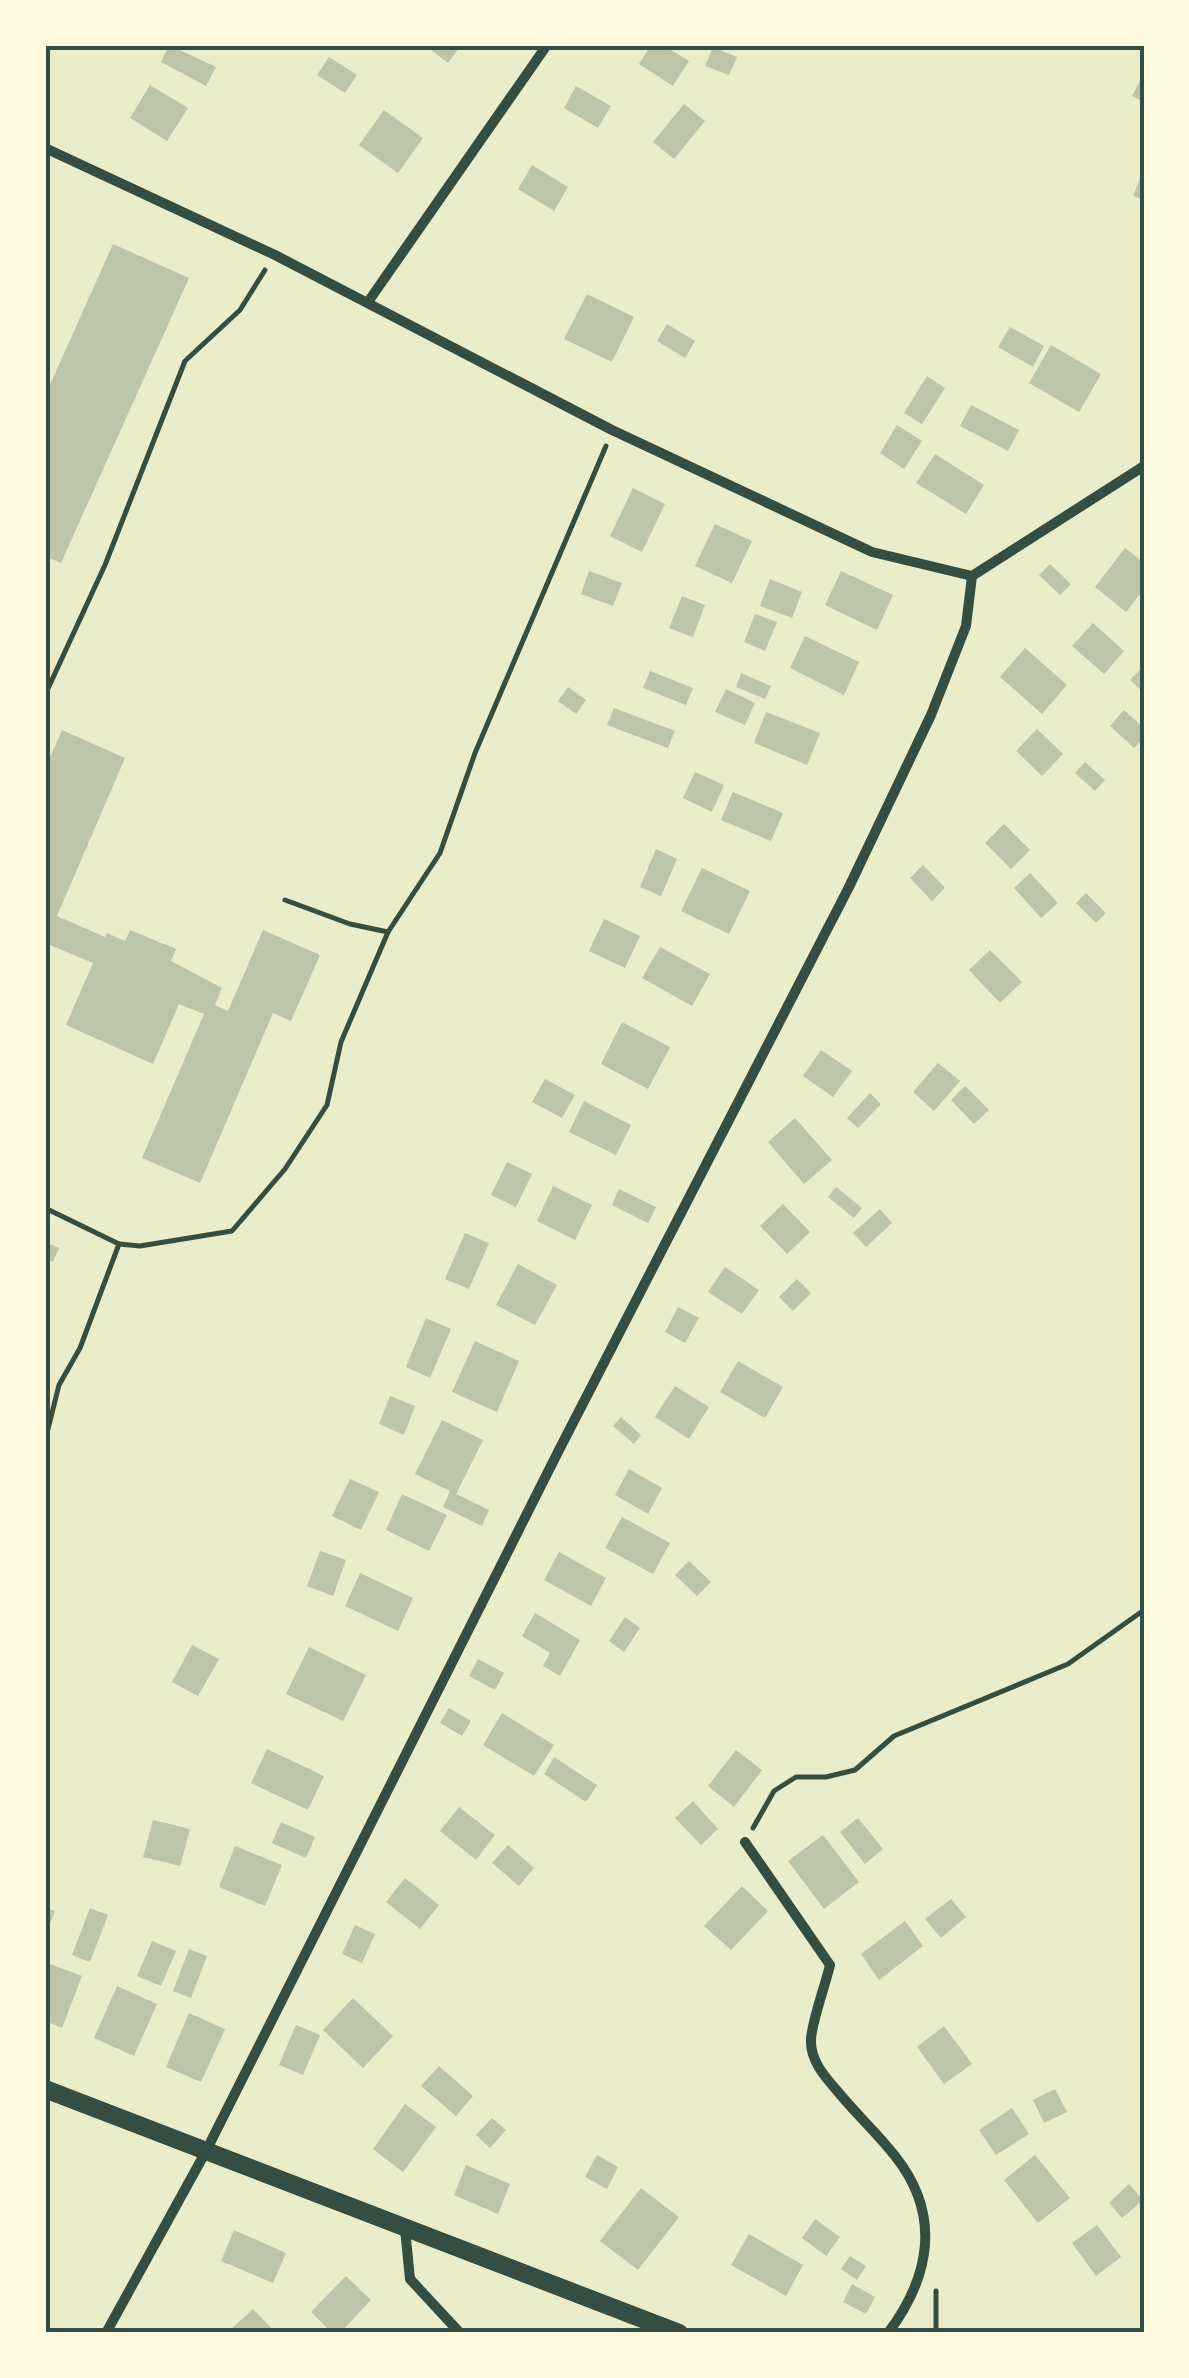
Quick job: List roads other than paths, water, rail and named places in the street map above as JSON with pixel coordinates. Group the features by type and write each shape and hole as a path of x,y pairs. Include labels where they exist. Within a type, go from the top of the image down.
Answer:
{"street":[{"path":"368,302 547,45"},
{"path":"45,148 275,255 612,430 872,552 972,576 1144,467"},
{"path":"106,2333 205,2153 560,1448 849,887 931,715 966,626 972,576"},
{"path":"744,1842 830,1965 811,2040 817,2066 897,2158 919,2198 926,2241 922,2272 903,2314 888,2333"},
{"path":"45,2089 679,2333"},
{"path":"405,2229 410,2279 460,2333"}]}
